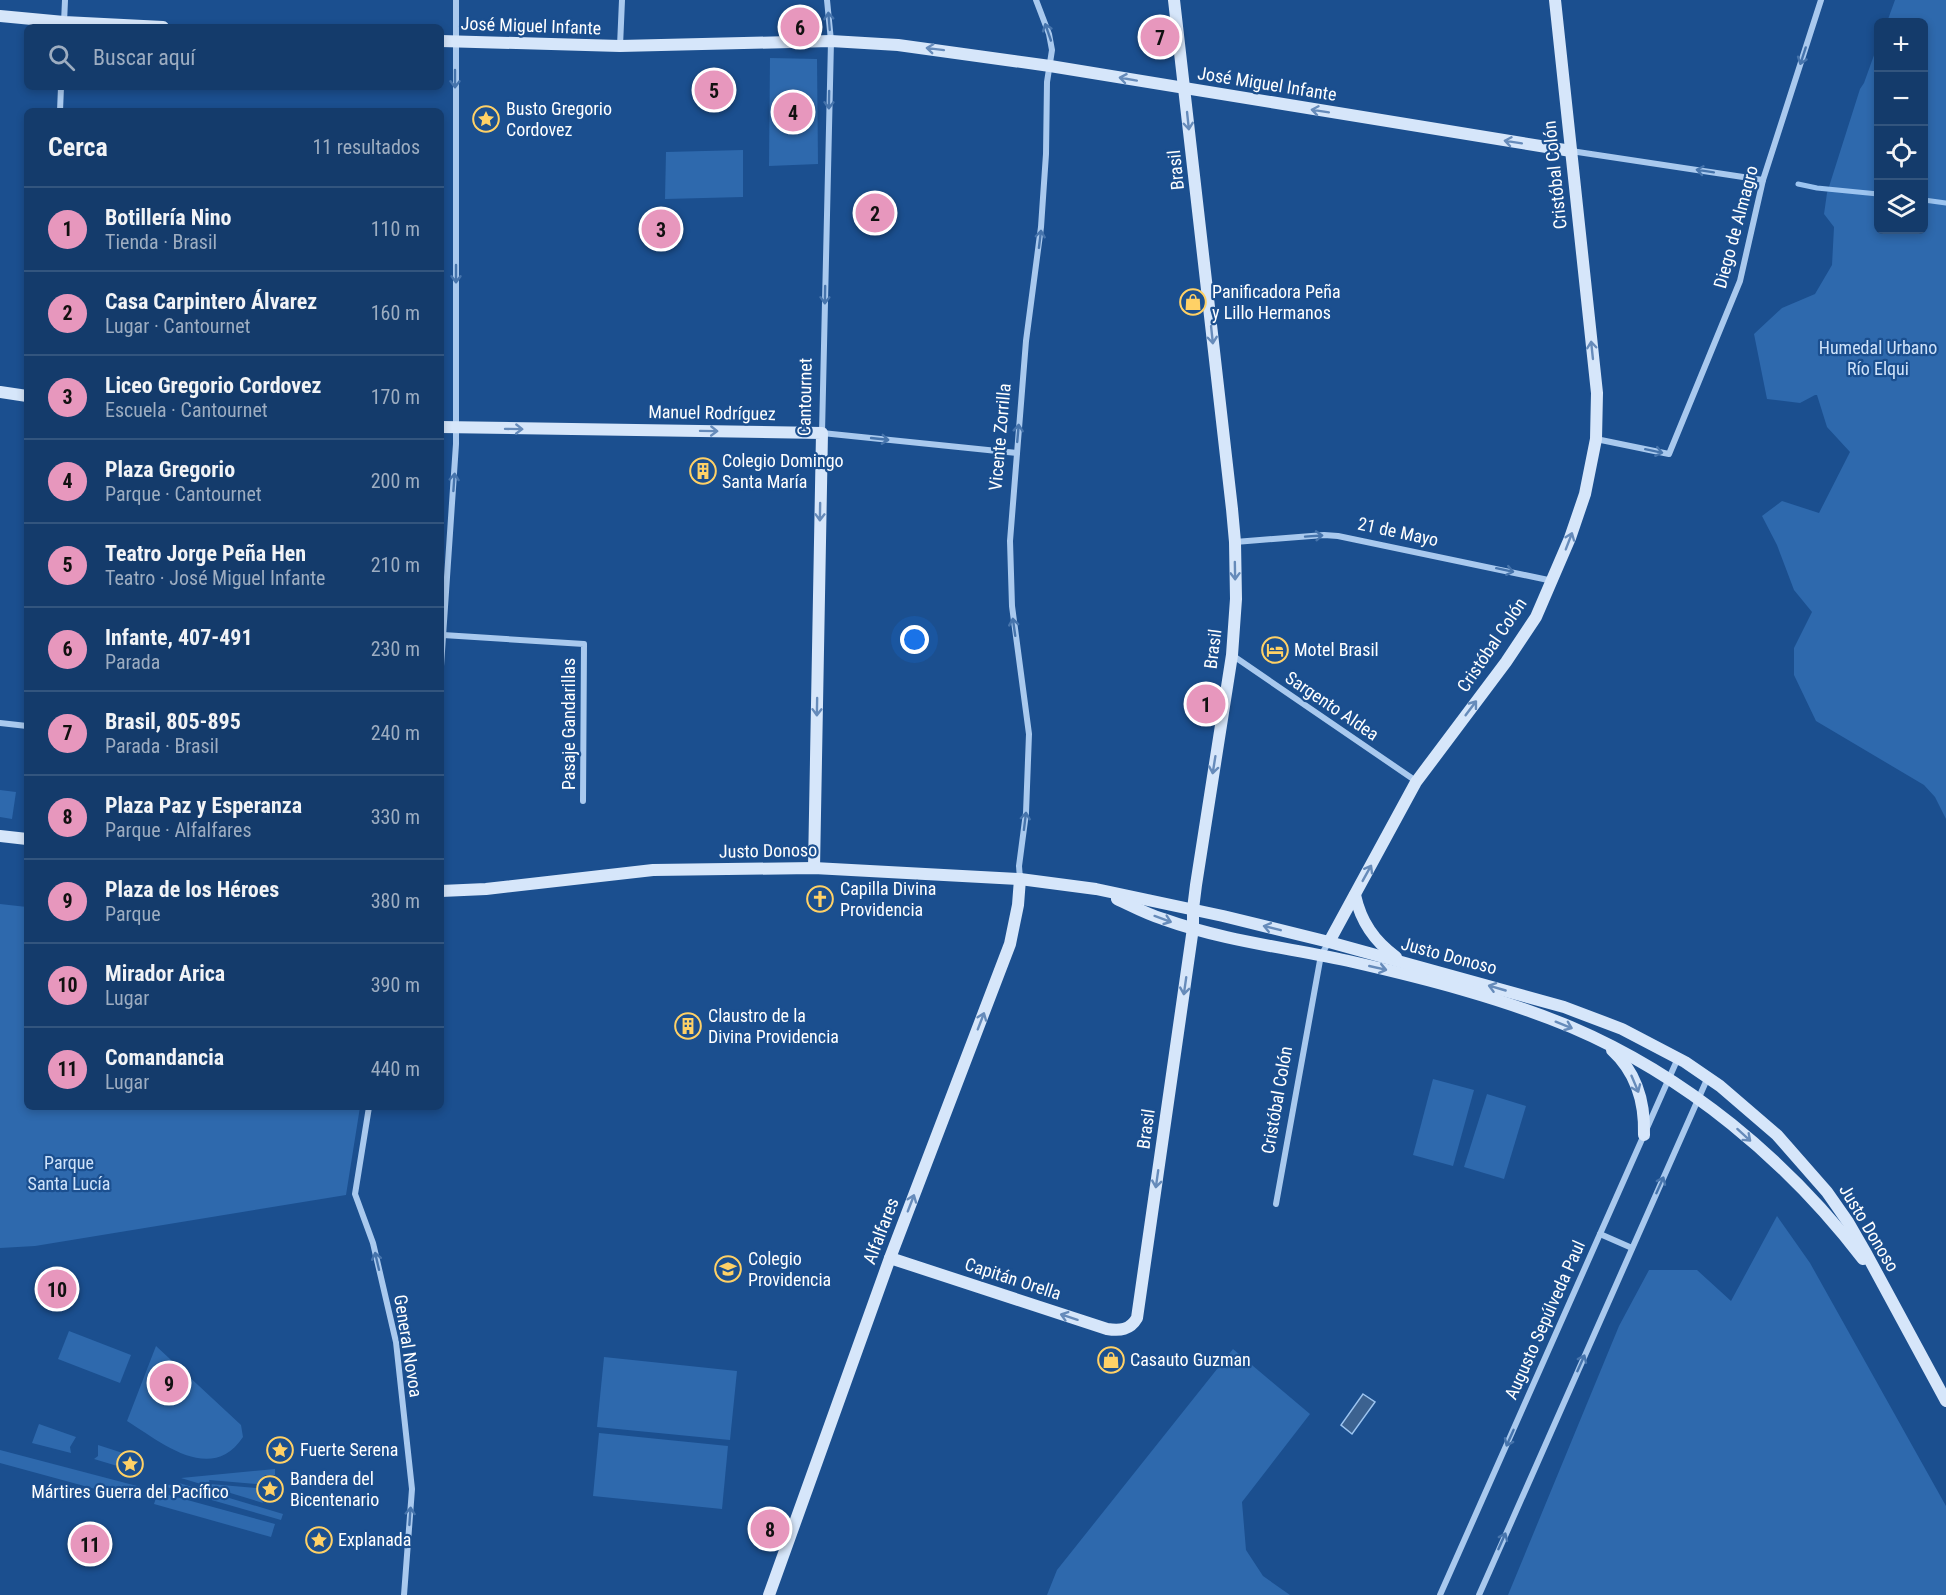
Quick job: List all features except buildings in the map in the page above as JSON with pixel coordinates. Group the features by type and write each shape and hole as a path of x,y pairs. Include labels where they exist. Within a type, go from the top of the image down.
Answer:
{"street":[{"path":"64,24 65,0"},
{"path":"444,619 456,428 456,0"},
{"name":"José Miguel Infante","path":"621,46 622,0"},
{"name":"Cantournet","path":"814,868 831,41 827,0"},
{"name":"Vicente Zorrilla","path":"1020,879 1019,866 1026,813 1029,734 1011,606 1009,568 1026,341 1041,227 1046,154 1047,82 1051,42 1036,0"},
{"name":"Brasil","path":"1125,1329 1133,1325 1137,1318 1193,928 1193,909 1232,655 1236,599 1235,542 1174,0"},
{"name":"Cristóbal Colón","path":"1276,1204 1321,955 1416,782 1506,662 1536,617 1553,580 1585,494 1596,439 1597,393 1555,0"},
{"name":"Diego de Almagro","path":"1596,439 1669,454 1740,281 1763,180 1821,0"},
{"path":"0,16 57,24"},
{"name":"José Miguel Infante","path":"444,41 621,46 831,41 933,49 1763,180"},
{"path":"60,108 61,90"},
{"path":"0,392 24,396"},
{"name":"Manuel Rodríguez","path":"444,427 822,433 1017,453"},
{"name":"21 de Mayo","path":"1235,542 1324,535 1345,537 1553,580"},
{"name":"Pasaje Gandarillas","path":"444,635 584,644 584,801"},
{"name":"Sargento Aldea","path":"1232,655 1416,782"},
{"path":"0,723 24,726"},
{"path":"0,836 24,839"},
{"name":"Justo Donoso","path":"444,891 653,870 814,868 1020,879 1096,889 1193,909 1417,966 1593,1017 1632,1033 1708,1077 1749,1109 1803,1162 1848,1222 1885,1289"},
{"name":"Alfalfares","path":"769,1595 890,1258 1010,944 1018,905 1020,879"},
{"name":"Justo Donoso","path":"1096,889 1161,919 1451,987 1541,1016 1604,1043 1669,1079 1711,1107 1742,1133 1803,1191 1853,1247 1885,1289"},
{"path":"1355,895 1364,922 1378,943 1397,957 1417,966"},
{"path":"1604,1043 1623,1063 1635,1083 1643,1108 1644,1135"},
{"name":"Augusto Sepúlveda Paul","path":"1440,1595 1678,1058"},
{"path":"1479,1595 1708,1077"},
{"name":"General Novoa","path":"369,1110 355,1194 373,1243 396,1342 412,1488 404,1595"},
{"path":"1600,1234 1632,1248"},
{"name":"Capitán Orella","path":"890,1258 1107,1329 1125,1329"},
{"path":"1885,1289 1946,1401"}],"green space":[{"name":"Humedal Urbano Río Elqui","path":"1895,0 1946,0 1946,819 1935,797 1924,785 1816,721 1794,675 1794,648 1812,612 1794,590 1777,545 1762,516 1782,501 1819,513 1850,452 1827,427 1817,395 1800,403 1767,399 1754,334 1782,308 1815,294 1832,265 1834,227 1824,214 1827,193 1860,89 1874,55 1874,234 1928,234 1928,18 1888,18"},
{"path":"770,58 817,59 818,164 769,166"},
{"path":"743,150 743,197 665,199 666,152"},
{"path":"0,790 16,792 12,819 0,817"},
{"name":"Parque Santa Lucía","path":"0,904 24,907 24,1110 360,1110 346,1195 35,1246 0,1248"},
{"path":"1433,1079 1474,1090 1453,1166 1413,1155"},
{"path":"1487,1094 1526,1106 1504,1179 1464,1167"},
{"path":"1777,1216 1810,1263 1946,1506 1946,1595 1508,1595 1619,1326 1649,1270 1697,1270 1731,1301"},
{"path":"69,1331 131,1355 120,1383 58,1359"},
{"path":"156,1346 241,1425 243,1437 230,1451 216,1458 201,1459 186,1455 170,1448 127,1421"},
{"path":"1233,1349 1310,1414 1242,1502 1246,1550 1263,1576 1290,1595 1047,1595 1057,1570"},
{"path":"604,1357 737,1371 730,1440 597,1427"},
{"path":"39,1424 76,1437 70,1447 71,1453 32,1443"},
{"path":"599,1433 728,1446 722,1509 593,1496"},
{"path":"98,1445 129,1455 124,1468 94,1459 98,1456"},
{"path":"0,1450 137,1486 132,1499 0,1463"},
{"path":"275,1469 275,1475 265,1475 257,1484 209,1480 210,1484 257,1488 263,1503 181,1478"},
{"path":"179,1483 283,1514 281,1520 163,1486"},
{"path":"158,1492 275,1524 271,1537 154,1504"}],"shaded area":[{"path":"1363,1394 1375,1402 1352,1434 1341,1425"}],"waterway":[{"path":"1798,184 1874,194"},
{"path":"1928,201 1946,203"}],"place":[{"name":"Infante, 407-491","path":"800,27"},
{"name":"Brasil, 805-895","path":"1160,37"},
{"name":"Teatro Jorge Peña Hen","path":"714,90"},
{"name":"Plaza Gregorio","path":"793,112"},
{"name":"Busto Gregorio Cordovez","path":"486,119"},
{"name":"Casa Carpintero Álvarez","path":"875,213"},
{"name":"Liceo Gregorio Cordovez","path":"661,229"},
{"name":"Panificadora Peña y Lillo Hermanos","path":"1193,302"},
{"name":"Colegio Domingo Santa María","path":"703,471"},
{"name":"Motel Brasil","path":"1275,650"},
{"name":"Botillería Nino","path":"1206,704"},
{"name":"Capilla Divina Providencia","path":"820,899"},
{"name":"Claustro de la Divina Providencia","path":"688,1026"},
{"name":"Colegio Providencia","path":"728,1269"},
{"name":"Mirador Arica","path":"57,1289"},
{"name":"Casauto Guzman","path":"1111,1360"},
{"name":"Plaza de los Héroes","path":"169,1383"},
{"name":"Fuerte Serena","path":"280,1450"},
{"name":"Mártires Guerra del Pacífico","path":"130,1464"},
{"name":"Bandera del Bicentenario","path":"270,1489"},
{"name":"Plaza Paz y Esperanza","path":"770,1529"},
{"name":"Explanada","path":"319,1540"},
{"name":"Comandancia","path":"90,1544"}]}
